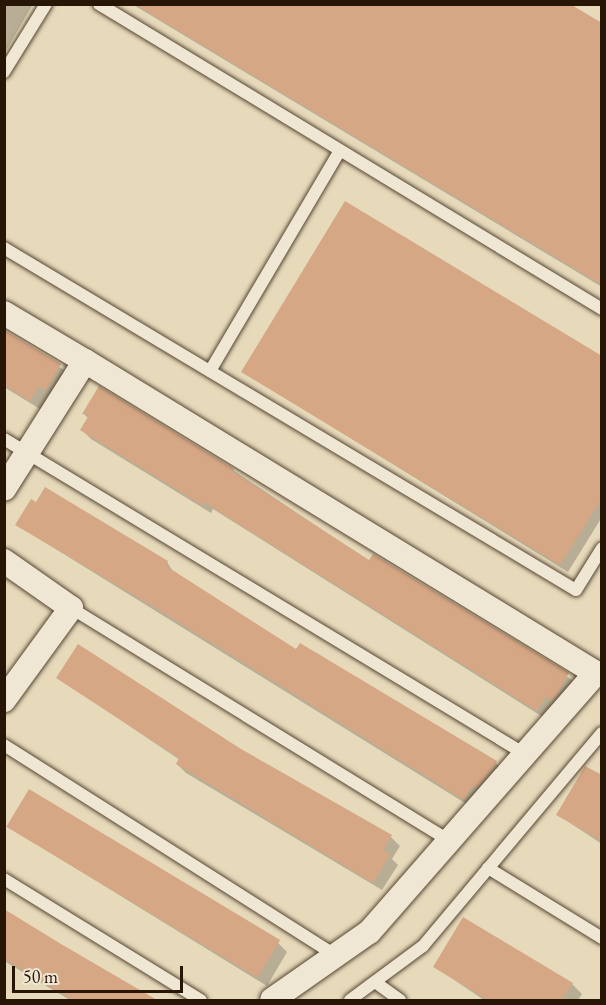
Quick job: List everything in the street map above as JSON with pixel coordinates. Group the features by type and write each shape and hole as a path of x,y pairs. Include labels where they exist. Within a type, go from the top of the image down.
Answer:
{"street":[{"path":"4,313 596,673 369,932 272,1000"},
{"path":"4,489 85,362"},
{"path":"4,561 71,608 4,700"}],"lane":[{"path":"4,72 46,4"},
{"path":"99,4 602,309"},
{"path":"210,371 339,150"},
{"path":"4,248 576,590 602,548"},
{"path":"4,439 525,754"},
{"path":"71,608 448,841"},
{"path":"350,1000 423,946 602,733"},
{"path":"4,745 336,956"},
{"path":"488,868 602,938"},
{"path":"4,879 201,1000"},
{"path":"375,982 400,1000"}],"building":[{"path":"134,4 570,4 602,23 602,285"},
{"path":"345,201 602,356 602,498 560,565 241,372"},
{"path":"4,330 61,364 46,390 39,386 30,401 4,385"},
{"path":"99,386 234,469 232,471 369,560 373,554 569,673 554,700 546,697 537,711 204,502 202,505 80,430 89,415 82,414"},
{"path":"45,487 168,561 166,566 296,649 300,643 497,761 491,771 477,788 473,785 464,800 151,605 15,525 31,499 36,502"},
{"path":"78,644 241,749 392,835 383,850 390,854 373,883 176,764 179,758 56,678"},
{"path":"585,766 602,775 602,841 556,815"},
{"path":"29,789 280,940 257,978 6,827"},
{"path":"4,909 157,1000 73,1000 4,959"},
{"path":"463,917 573,983 562,1000 488,1000 433,967"}]}
